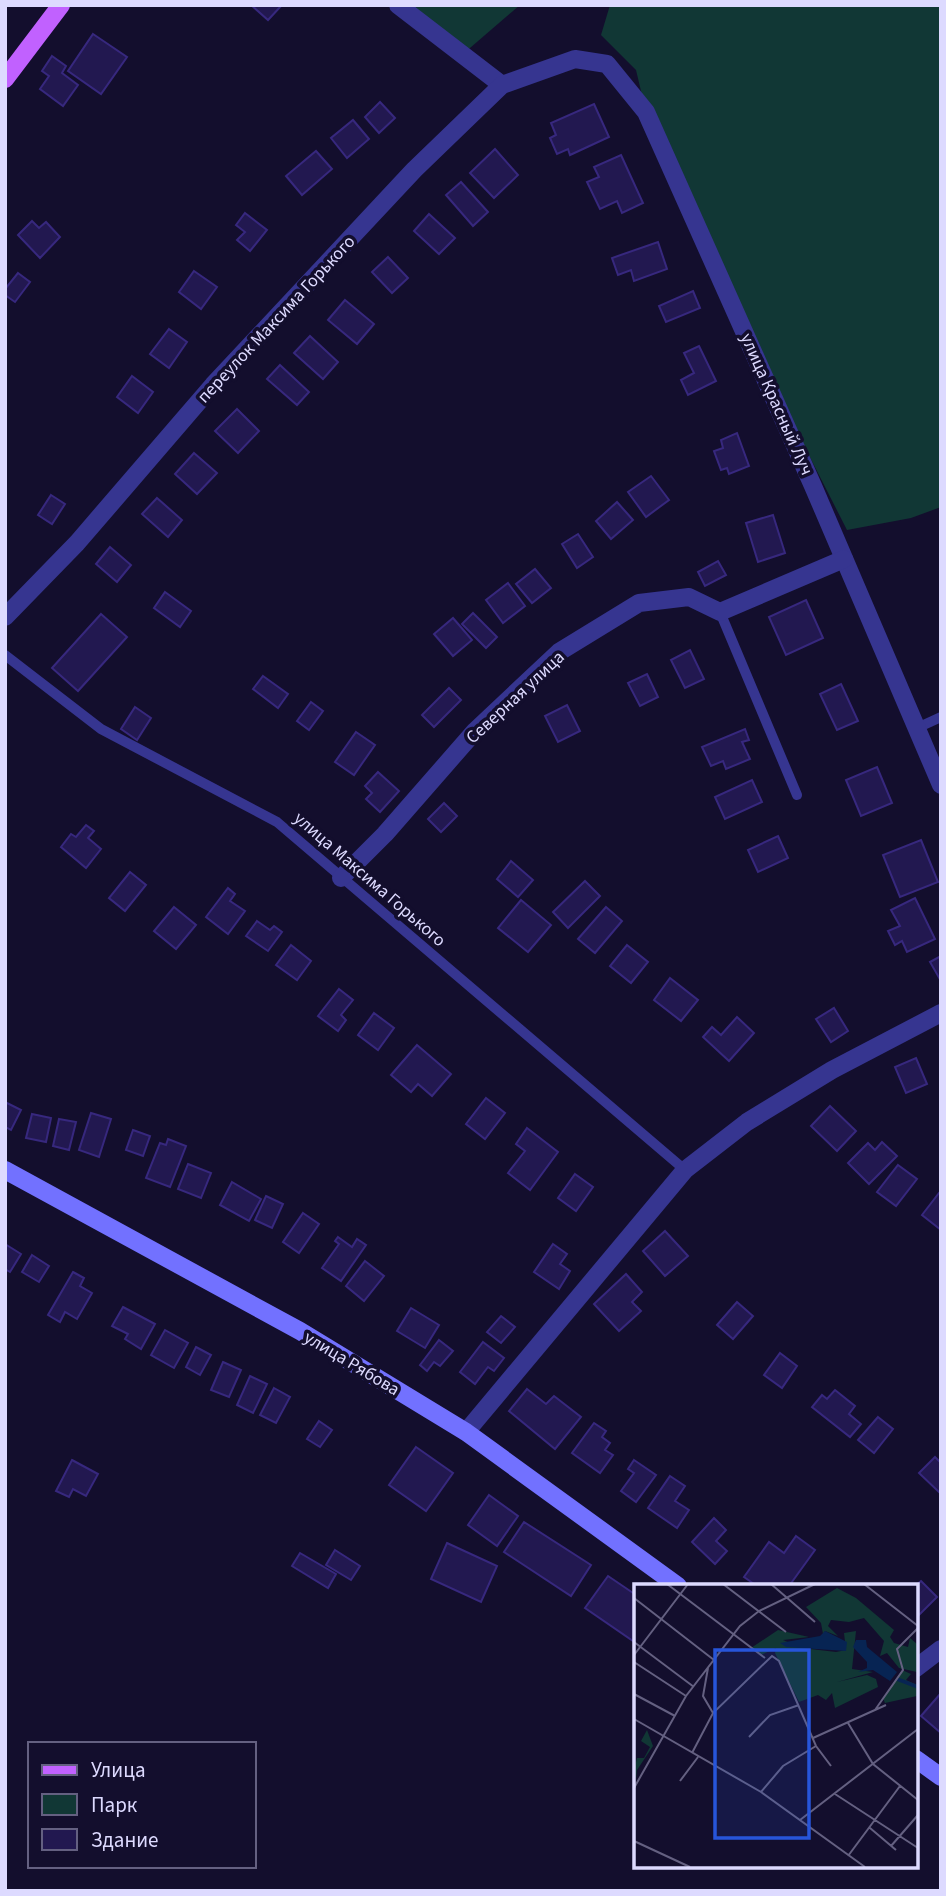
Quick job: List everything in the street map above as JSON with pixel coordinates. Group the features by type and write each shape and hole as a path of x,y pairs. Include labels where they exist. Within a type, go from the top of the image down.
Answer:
{"main road":[{"path":"5,79 61,5"}],"street":[{"path":"398,5 502,85"},
{"name":"переулок Максима Горького","path":"5,617 77,543 222,375 414,170 502,85 575,59"},
{"name":"улица Красный Луч","path":"575,59 607,64 646,112 941,785"},
{"path":"720,612 844,559"},
{"name":"Северная улица","path":"341,878 386,834 475,731 559,652 639,603 689,597 720,612"},
{"path":"466,1432 685,1170 747,1122 832,1070 941,1013"},
{"name":"улица Рябова","path":"5,1170 300,1331 466,1432 675,1584"},
{"path":"918,1666 941,1649"},
{"path":"918,1760 941,1777"}],"lane":[{"path":"720,612 797,796"},
{"name":"улица Максима Горького","path":"5,655 101,729 277,822 685,1170"},
{"path":"917,728 941,717"}],"green space":[{"path":"397,5 520,5 463,54"},
{"path":"610,5 941,5 941,507 911,518 847,530 737,314 646,112 636,70 601,35"}],"building":[{"path":"251,5 282,5 268,20"},
{"path":"93,34 127,57 101,94 68,71"},
{"path":"52,56 66,66 62,73 78,85 63,106 40,89 49,76 42,71"},
{"path":"380,102 395,118 379,133 365,117"},
{"path":"594,104 609,137 570,155 568,149 557,154 550,138 556,135 551,123"},
{"path":"353,120 369,139 347,158 331,138"},
{"path":"495,149 518,175 494,198 470,173"},
{"path":"316,151 332,169 302,195 286,176"},
{"path":"621,155 643,203 622,213 617,201 600,209 587,182 599,177 594,167"},
{"path":"461,182 488,212 473,226 446,195"},
{"path":"245,213 267,230 250,251 237,240 245,232 236,225"},
{"path":"429,214 455,238 439,254 414,231"},
{"path":"32,221 39,228 46,222 60,237 40,258 18,235"},
{"path":"658,242 667,269 634,281 631,270 618,275 612,258"},
{"path":"388,257 408,278 392,293 372,272"},
{"path":"194,271 217,287 201,309 179,292"},
{"path":"18,273 30,282 15,302 5,295 5,289"},
{"path":"693,291 700,308 666,322 659,306"},
{"path":"345,300 374,324 357,344 328,320"},
{"path":"169,329 187,342 169,368 150,354"},
{"path":"310,336 338,362 323,379 294,353"},
{"path":"699,346 716,381 688,395 681,380 694,373 684,353"},
{"path":"280,365 309,392 297,405 267,379"},
{"path":"132,376 153,392 138,413 117,397"},
{"path":"237,409 259,431 238,453 215,431"},
{"path":"737,433 749,466 729,474 727,468 721,470 714,451 723,448 721,440"},
{"path":"194,453 217,473 197,494 175,474"},
{"path":"651,476 669,500 646,517 628,492"},
{"path":"51,495 65,504 52,524 38,515"},
{"path":"157,498 182,520 168,537 142,514"},
{"path":"617,502 633,520 611,539 596,521"},
{"path":"773,515 785,553 758,562 746,523"},
{"path":"578,534 593,557 577,568 562,544"},
{"path":"110,547 131,565 117,582 96,564"},
{"path":"718,561 726,575 705,586 698,572"},
{"path":"535,569 551,588 532,603 516,584"},
{"path":"508,583 525,606 503,623 486,600"},
{"path":"165,592 191,611 180,627 154,608"},
{"path":"806,600 823,638 786,655 769,617"},
{"path":"473,613 497,637 486,648 462,624"},
{"path":"101,614 127,637 78,691 52,668"},
{"path":"453,618 472,640 453,656 434,634"},
{"path":"690,650 704,679 685,688 671,660"},
{"path":"647,674 658,697 640,706 628,683"},
{"path":"263,676 288,694 278,708 253,689"},
{"path":"841,684 858,721 837,730 820,694"},
{"path":"449,688 461,700 434,727 422,715"},
{"path":"311,702 323,711 309,730 297,721"},
{"path":"567,705 580,731 558,742 545,716"},
{"path":"135,707 151,718 137,740 121,729"},
{"path":"745,729 749,740 742,742 750,759 726,769 723,761 711,766 702,747"},
{"path":"356,732 375,745 354,775 335,762"},
{"path":"877,767 892,803 861,816 846,780"},
{"path":"378,772 399,791 380,812 366,799 372,793 365,786"},
{"path":"752,780 762,802 725,819 715,797"},
{"path":"444,803 457,816 441,832 428,819"},
{"path":"86,825 94,831 88,838 101,849 86,868 61,847 71,834 76,837"},
{"path":"778,836 788,858 758,872 748,850"},
{"path":"921,840 938,882 900,897 883,855"},
{"path":"511,861 533,880 518,897 497,879"},
{"path":"130,872 146,885 125,911 109,898"},
{"path":"585,881 600,896 568,928 553,912"},
{"path":"228,888 235,894 230,901 245,911 228,934 206,917"},
{"path":"915,898 935,939 907,952 902,941 895,945 888,931 900,926 891,910"},
{"path":"521,900 551,925 528,952 498,928"},
{"path":"174,907 196,925 176,949 154,931"},
{"path":"606,907 622,921 595,953 578,939"},
{"path":"257,921 270,930 274,926 282,932 268,951 246,936"},
{"path":"291,945 311,961 297,980 276,965"},
{"path":"627,945 648,962 631,983 610,966"},
{"path":"941,956 941,981 930,962"},
{"path":"670,978 698,1000 681,1021 654,1000"},
{"path":"339,989 353,1000 341,1015 346,1020 338,1031 318,1016"},
{"path":"834,1008 848,1031 831,1042 816,1019"},
{"path":"374,1013 394,1028 378,1050 358,1035"},
{"path":"737,1017 754,1033 729,1061 703,1037 712,1027 721,1035"},
{"path":"417,1045 451,1074 432,1096 418,1084 411,1092 391,1075"},
{"path":"916,1058 927,1084 906,1093 895,1067"},
{"path":"486,1098 505,1113 485,1139 466,1124"},
{"path":"5,1102 21,1110 11,1130 5,1127"},
{"path":"830,1106 856,1131 837,1151 811,1126"},
{"path":"91,1113 111,1119 99,1157 79,1150"},
{"path":"32,1114 51,1118 46,1142 26,1138"},
{"path":"59,1119 76,1122 69,1150 53,1146"},
{"path":"527,1128 558,1152 530,1190 508,1173 525,1151 516,1144"},
{"path":"133,1130 150,1136 143,1156 126,1150"},
{"path":"168,1139 186,1146 170,1187 146,1178 160,1143 166,1145"},
{"path":"882,1142 897,1156 869,1184 848,1163 868,1143 875,1150"},
{"path":"188,1164 211,1173 201,1198 178,1189"},
{"path":"898,1165 917,1179 896,1206 877,1192"},
{"path":"575,1174 593,1187 576,1211 558,1198"},
{"path":"232,1182 261,1199 249,1221 220,1205"},
{"path":"939,1193 941,1194 941,1230 922,1215"},
{"path":"266,1196 283,1204 272,1228 255,1220"},
{"path":"303,1213 319,1224 299,1253 283,1242"},
{"path":"665,1231 688,1256 665,1276 643,1251"},
{"path":"338,1237 352,1247 357,1239 366,1245 341,1281 322,1268 339,1244 335,1241"},
{"path":"5,1244 21,1254 10,1272 5,1269"},
{"path":"553,1244 567,1254 560,1264 570,1271 559,1289 534,1272"},
{"path":"32,1255 49,1266 39,1282 22,1272"},
{"path":"365,1261 384,1276 364,1301 346,1286"},
{"path":"73,1272 84,1278 80,1286 92,1293 77,1319 65,1312 60,1322 48,1315"},
{"path":"626,1274 642,1292 632,1302 641,1311 619,1331 594,1304"},
{"path":"737,1302 753,1316 733,1339 717,1325"},
{"path":"123,1307 155,1324 141,1349 125,1339 128,1334 112,1326"},
{"path":"411,1308 439,1325 425,1348 397,1331"},
{"path":"501,1316 515,1327 501,1343 487,1332"},
{"path":"165,1330 188,1343 174,1368 151,1355"},
{"path":"439,1340 453,1351 440,1366 434,1362 427,1371 420,1365"},
{"path":"483,1342 504,1358 494,1371 488,1367 475,1384 460,1372"},
{"path":"196,1347 211,1355 200,1375 186,1367"},
{"path":"780,1353 797,1366 782,1388 764,1375"},
{"path":"223,1362 241,1370 229,1397 211,1390"},
{"path":"250,1376 267,1384 253,1413 237,1405"},
{"path":"274,1388 290,1397 276,1423 260,1415"},
{"path":"527,1389 546,1404 554,1396 581,1417 555,1449 509,1411"},
{"path":"835,1390 855,1406 849,1414 861,1424 850,1437 812,1407 822,1395 827,1399"},
{"path":"878,1417 893,1429 874,1453 858,1440"},
{"path":"319,1421 332,1430 320,1447 307,1439"},
{"path":"594,1423 606,1431 602,1437 610,1443 605,1450 613,1455 600,1473 572,1453"},
{"path":"416,1447 453,1473 426,1511 389,1485"},
{"path":"935,1457 941,1463 941,1494 919,1473"},
{"path":"72,1460 98,1474 86,1496 73,1489 69,1497 56,1491"},
{"path":"634,1460 656,1475 636,1502 621,1491 634,1473 628,1469"},
{"path":"670,1476 685,1486 675,1501 689,1510 677,1528 648,1508"},
{"path":"489,1495 518,1516 497,1546 468,1525"},
{"path":"714,1518 726,1530 716,1541 727,1551 715,1564 692,1542"},
{"path":"524,1522 591,1565 571,1596 504,1552"},
{"path":"796,1536 815,1550 790,1584 754,1584 744,1577 769,1542 784,1553"},
{"path":"447,1543 497,1566 481,1602 431,1579"},
{"path":"335,1550 360,1566 351,1580 326,1565"},
{"path":"300,1553 336,1574 328,1588 292,1566"},
{"path":"608,1576 634,1594 634,1642 585,1608"},
{"path":"921,1581 937,1597 918,1616 918,1584"},
{"path":"941,1693 941,1733 921,1716"}]}
